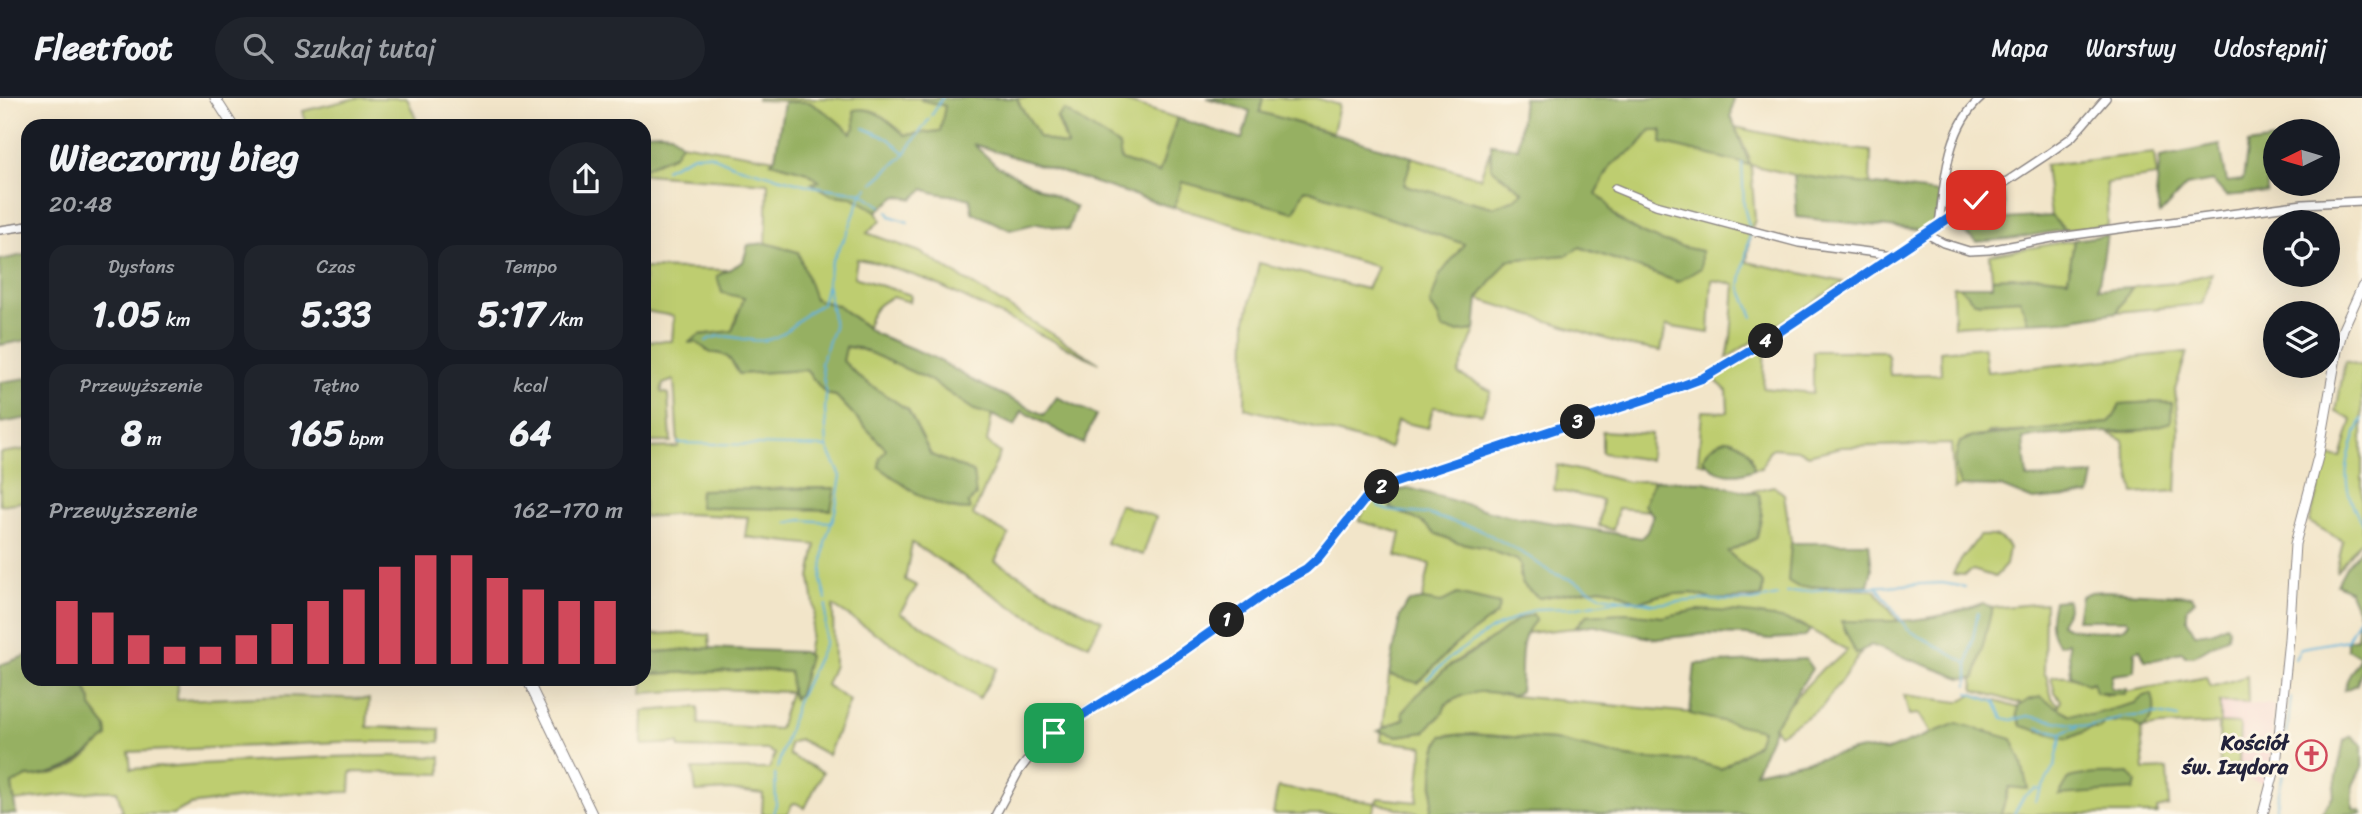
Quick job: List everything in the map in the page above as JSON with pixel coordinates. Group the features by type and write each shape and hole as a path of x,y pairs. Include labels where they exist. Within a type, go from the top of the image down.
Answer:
{"street":[{"path":"215,98 228,119"},
{"path":"1939,225 1946,173 1957,130 1970,108 1981,98"},
{"path":"996,814 1019,771 1039,745 1064,725 1175,657 1279,584 1306,569 1366,498 1382,487 1703,378 1764,342 2072,137 2106,98"},
{"path":"1615,188 1656,205 1799,243 1893,255"},
{"path":"1925,233 1943,243 1969,251 1989,250 2052,238 2247,211 2303,204 2362,201"},
{"path":"0,230 21,227"},
{"path":"2263,814 2276,765 2289,639 2295,544 2319,453 2337,351 2343,329 2362,287"},
{"path":"530,686 592,814"}],"shaded area":[{"path":"2220,702 2274,705 2271,754 2265,783 2220,774"}],"green space":[{"path":"356,98 407,98 416,119 305,119 303,111"},
{"path":"757,98 921,98 946,105 941,131 905,135 877,113 855,120 855,128 851,133 809,102"},
{"path":"921,98 1017,98 1038,137 1067,146 1057,118 1064,110 1119,146 1121,160 1159,173 1177,118 1242,139 1250,111 1207,98 1263,98 1260,112 1412,157 1404,185 1493,207 1512,200 1523,192 1491,168 1491,144 1518,148 1523,98 1734,98 1731,116 1750,165 1661,143 1662,130 1651,130 1637,147 1611,165 1596,194 1626,225 1668,243 1701,251 1701,268 1678,282 1580,247 1567,255 1508,260 1478,299 1475,330 1457,332 1442,329 1430,304 1440,275 1464,244 1305,189 1294,212 1182,182 1174,208 973,144 997,166 1076,207 1068,230 1038,223 1010,230 972,212 970,199 964,197 924,189 913,199 897,196 877,211 852,197 832,195 812,183 819,181 807,172 771,162 775,158 784,102 809,102 851,133 855,128 854,110 862,109 882,116 905,135 940,131 945,106"},
{"path":"1017,98 1113,98 1177,118 1159,174 1121,160 1057,118 1068,147 1038,137"},
{"path":"1263,98 1316,98 1339,105 1333,133 1259,112"},
{"path":"1735,127 1824,146 1871,151 1870,186 1794,175 1751,165 1755,220 1750,231 1747,262 1844,282 1727,358 1735,284 1712,280 1709,333 1666,326 1661,351 1625,345 1478,299 1508,260 1566,255 1579,247 1678,282 1701,251 1668,243 1626,225 1596,194 1611,165 1637,147 1651,130 1662,130 1662,143 1749,158"},
{"path":"651,133 670,133 681,143 674,155 651,165"},
{"path":"2263,142 2263,192 2226,196 2213,181 2186,186 2160,214 2156,196 2160,157 2220,145 2227,182 2243,180 2248,144"},
{"path":"681,143 775,159 771,162 807,172 819,181 813,183 832,195 852,197 877,211 881,220 867,233 920,252 1099,363 930,281 878,263 857,259 854,277 911,295 910,302 892,297 882,302 870,317 868,328 838,306 820,340 798,252 766,243 768,183 651,175 651,165 674,155"},
{"path":"1490,151 1491,168 1524,192 1512,200 1493,207 1403,185 1412,157 1480,178"},
{"path":"2154,153 2157,176 2106,183 2108,226 2065,230 2051,216 2045,165"},
{"path":"1794,175 1941,193 1936,223 1921,233 1916,230 1797,217"},
{"path":"1181,181 1294,212 1305,189 1465,244 1430,304 1438,316 1457,332 1475,330 1458,374 1491,391 1482,414 1433,407 1428,428 1397,421 1390,448 1245,408 1246,320 1259,263 1367,289 1377,267 1174,207"},
{"path":"2003,192 2006,219 2051,216 2065,230 1976,242 1946,225 1996,193"},
{"path":"2107,235 2098,289 2132,287 2117,312 2067,320 2028,322 2020,299 1974,302 1959,286 1992,286 1992,278 2040,276 2068,279 2074,240"},
{"path":"2074,240 2068,279 2040,276 1992,278 1990,255"},
{"path":"766,243 798,252 815,299 838,306 874,333 935,358 972,380 1044,415 1057,397 1096,415 1083,444 1022,411 1015,426 974,410 928,379 859,348 846,347 843,361 860,378 908,410 931,455 973,472 976,496 968,503 970,510 956,509 932,502 911,490 879,467 880,458 886,449 836,396 826,394 806,370 739,374 725,356 711,353 696,342 688,343 699,335 732,331 744,298 722,293 717,276 743,262 748,245"},
{"path":"21,256 21,341 0,345 0,260"},
{"path":"651,268 727,270 717,276 744,298 732,331 699,335 696,342 711,353 725,356 739,374 806,370 826,394 836,396 887,450 880,458 968,503 973,472 931,455 908,410 860,378 843,361 846,347 865,351 901,365 968,405 992,415 987,442 1000,453 973,515 1009,535 995,561 1074,607 1102,620 1089,645 1022,613 912,543 905,580 917,586 900,613 997,668 979,699 833,606 834,665 826,685 850,701 828,755 799,739 789,744 789,755 823,772 805,808 796,803 792,804 788,814 762,814 763,794 729,790 696,792 693,769 769,769 775,754 768,750 680,748 679,743 642,745 643,711 698,707 699,724 779,729 790,692 714,689 642,693 643,686 651,686 651,674 765,670 791,672 791,692 803,680 809,656 807,654 815,612 810,578 816,545 745,537 748,517 686,514 651,516 651,448 678,447 674,380 663,384 661,392 668,394 671,442 651,442 651,341 672,341 674,316 651,312","holes":["835,489 699,507 700,490"]},
{"path":"2212,273 2202,304 2117,312 2132,287 2176,283"},
{"path":"1953,286 1959,286 1975,302 2020,299 2028,322 1954,326"},
{"path":"1762,347 1765,348 1763,388 1813,393 1813,351 1884,351 1888,355 1890,375 1941,374 1940,351 1984,347 1987,372 2187,352 2175,390 2179,430 2176,491 2134,494 2123,441 2109,433 2144,430 2154,402 2120,404 2108,423 2038,431 1988,433 1957,471 1961,486 1954,489 1951,444 1841,447 1808,455 1797,450 1773,448 1761,468 1754,469 1751,454 1703,459 1706,464 1698,462 1702,411 1728,412 1727,391 1712,377"},
{"path":"2345,361 2362,366 2362,540 2336,572 2343,541 2309,522 2327,456 2341,458 2352,420 2336,412"},
{"path":"21,379 21,419 0,423 0,382"},
{"path":"2172,403 2171,422 2144,430 2023,439 2027,478 2094,475 2090,495 2033,500 2001,487 1961,486 1956,464 1960,442 1972,437 2108,423 2120,404"},
{"path":"1602,431 1651,434 1650,460 1602,453"},
{"path":"1729,439 1747,450 1754,469 1733,474 1720,472 1703,459 1713,446"},
{"path":"21,450 21,502 0,505 0,453"},
{"path":"1557,465 1628,482 1654,480 1644,505 1650,511 1618,508 1613,530 1599,526 1602,500 1554,490"},
{"path":"1654,480 1705,482 1759,494 1762,512 1757,538 1728,552 1763,583 1762,597 1713,600 1692,593 1661,595 1638,602 1616,591 1600,588 1539,598 1521,581 1521,565 1517,560 1434,533 1422,522 1390,508 1396,492 1409,488 1500,514 1641,538 1647,532 1653,515 1644,505"},
{"path":"1400,486 1401,490 1396,492 1390,508 1422,522 1434,533 1517,560 1521,565 1519,576 1539,598 1600,588 1616,591 1639,602 1661,595 1692,593 1713,600 1745,601 1762,597 1763,583 1727,552 1757,537 1762,512 1759,495 1749,492 1774,486 1784,494 1798,587 1868,585 1819,588 1875,590 1898,621 1853,649 1861,653 1822,707 1779,734 1771,723 1824,667 1833,663 1847,650 1798,623 1698,610 1662,617 1627,613 1587,615 1575,628 1526,633 1528,628 1517,620 1449,666 1402,712 1405,719 1383,728 1389,675 1419,682 1455,645 1496,615 1422,600 1430,564 1396,556 1401,533 1359,521 1369,499"},
{"path":"835,488 831,510 699,507 700,490"},
{"path":"1119,504 1156,517 1143,555 1106,543"},
{"path":"1979,536 2003,540 2009,548 2006,565 1995,577 1973,570 1964,575 1953,574 1958,564"},
{"path":"1791,543 1869,543 1872,570 1868,585 1798,587 1788,581"},
{"path":"2362,548 2362,668 2357,685 2344,690 2360,657 2347,649 2347,640 2357,638 2360,615 2349,590 2337,584 2347,565"},
{"path":"2090,592 2192,596 2195,601 2187,607 2187,620 2195,634 2212,632 2226,625 2229,629 2228,636 2194,656 2185,656 2182,652 2145,660 2140,649 2135,651 2134,670 2112,675 2110,687 2126,689 2125,694 2096,693 2093,682 2087,684 2071,675 2068,643 2059,645 2053,634 2051,619 2054,601 2067,600 2068,609 2060,623 2065,626 2091,630 2125,628 2129,622 2126,620 2077,620 2081,596"},
{"path":"1457,594 1500,604 1496,615 1455,645 1418,683 1389,675 1400,616 1408,602 1424,600 1440,603"},
{"path":"1983,603 1992,608 1975,679 1961,678 1871,645 1856,654 1841,621 1930,618"},
{"path":"2045,603 2044,675 2052,698 2059,705 2061,700 2055,692 2051,677 2066,676 2087,684 2093,682 2102,695 2109,695 2207,677 2211,687 2247,676 2248,703 2220,702 2220,723 2240,724 2239,766 2220,766 2219,724 2141,729 2144,770 2167,769 2169,806 2157,809 2157,814 2001,814 2009,787 2028,788 1932,735 1919,714 1909,715 1904,695 1959,702 1972,694 2022,709 2059,713 2059,707 2021,704 1975,690 1973,681 1992,608"},
{"path":"1698,610 1771,617 1810,630 1805,637 1769,639 1746,635 1707,634 1655,639 1591,625 1575,628 1587,615 1627,613 1662,617"},
{"path":"1533,614 1536,620 1523,644 1520,691 1513,696 1486,692 1463,696 1446,704 1425,732 1397,736 1378,731 1404,719 1402,713 1425,686 1450,666 1517,620"},
{"path":"651,635 709,635 710,648 651,652"},
{"path":"710,648 803,652 809,656 799,694 794,699 790,672 765,670 651,674 651,652"},
{"path":"21,658 21,686 85,686 91,707 107,728 108,737 67,768 29,776 12,784 16,814 0,814 0,665"},
{"path":"1806,659 1812,669 1773,728 1755,772 1862,749 1886,751 1957,723 2012,739 2021,760 2028,789 2009,787 2001,814 1430,814 1435,754 1442,736 1469,734 1555,740 1621,756 1694,761 1721,769 1757,744 1762,730 1690,714 1695,664"},
{"path":"85,686 178,686 177,700 287,696 369,699 367,727 440,729 440,742 340,742 129,752 131,769 286,759 402,756 441,757 441,774 351,772 350,792 286,793 219,801 190,805 173,814 108,814 123,812 117,791 15,801 11,784 66,770 108,737 107,728 91,707"},
{"path":"1488,691 1513,696 1693,713 1763,727 1757,744 1721,769 1694,761 1621,756 1555,740 1469,734 1442,736 1435,754 1430,814 1376,803 1372,814 1273,814 1278,787 1375,803 1378,798 1417,802 1423,746 1381,741 1382,731 1397,736 1425,732 1429,724 1440,717 1446,705 1467,693"},
{"path":"2152,694 2154,714 2141,729 2134,723 2106,721 2099,729 2090,729 2068,739 2021,726 2017,715 2018,707 2028,700 2040,697 2069,714 2091,715 2135,703"},
{"path":"2352,736 2362,745 2362,767 2353,785 2353,809 2361,811 2362,814 2321,814 2333,796 2344,740"},
{"path":"2129,773 2136,782 2134,790 2059,795 2069,778"}],"waterway":[{"path":"932,115 942,98"},
{"path":"873,183 904,155 929,119"},
{"path":"864,128 889,139 905,153"},
{"path":"665,169 694,155 708,154 733,165 811,186 862,193 881,206"},
{"path":"1742,163 1744,207 1749,226"},
{"path":"850,226 862,193 868,188"},
{"path":"888,212 890,216 908,222"},
{"path":"826,599 821,580 825,542 835,512 841,476 827,447 826,394 821,363 834,327 827,282 831,263 849,229"},
{"path":"1750,234 1740,286 1753,317"},
{"path":"706,341 720,336 759,341 774,338 822,304 827,284"},
{"path":"2362,419 2351,446 2347,471 2349,496 2362,523"},
{"path":"678,443 827,447"},
{"path":"1374,499 1379,507 1389,511 1426,514 1481,530 1550,572 1575,581 1602,596 1621,599"},
{"path":"787,523 801,520 831,522"},
{"path":"1787,593 1942,583 1965,587"},
{"path":"1878,588 1907,629 1968,664 1968,685"},
{"path":"1427,679 1452,656 1490,630 1535,609 1571,608 1624,599 1654,604 1699,600 1753,601 1778,596"},
{"path":"2295,659 2301,648 2347,640 2360,615 2362,600"},
{"path":"777,769 797,702 825,643 826,605"},
{"path":"1968,663 1978,612"},
{"path":"1969,693 1995,702 2003,718 2012,720 2028,716 2088,727 2125,717 2158,714 2178,718"},
{"path":"2287,733 2291,697"},
{"path":"2035,801 2055,765 2062,733 2077,727"},
{"path":"2038,728 2061,733"},
{"path":"773,814 776,804 775,774"},
{"path":"2276,814 2283,774"},
{"path":"2014,814 2024,796 2036,789 2041,790"}],"place":[{"name":"Kościół św. Izydora","path":"2311,755"}],"route":[{"path":"1054,733 1175,657 1279,584 1306,569 1366,498 1382,487 1703,378 1764,342 1976,200"}]}
